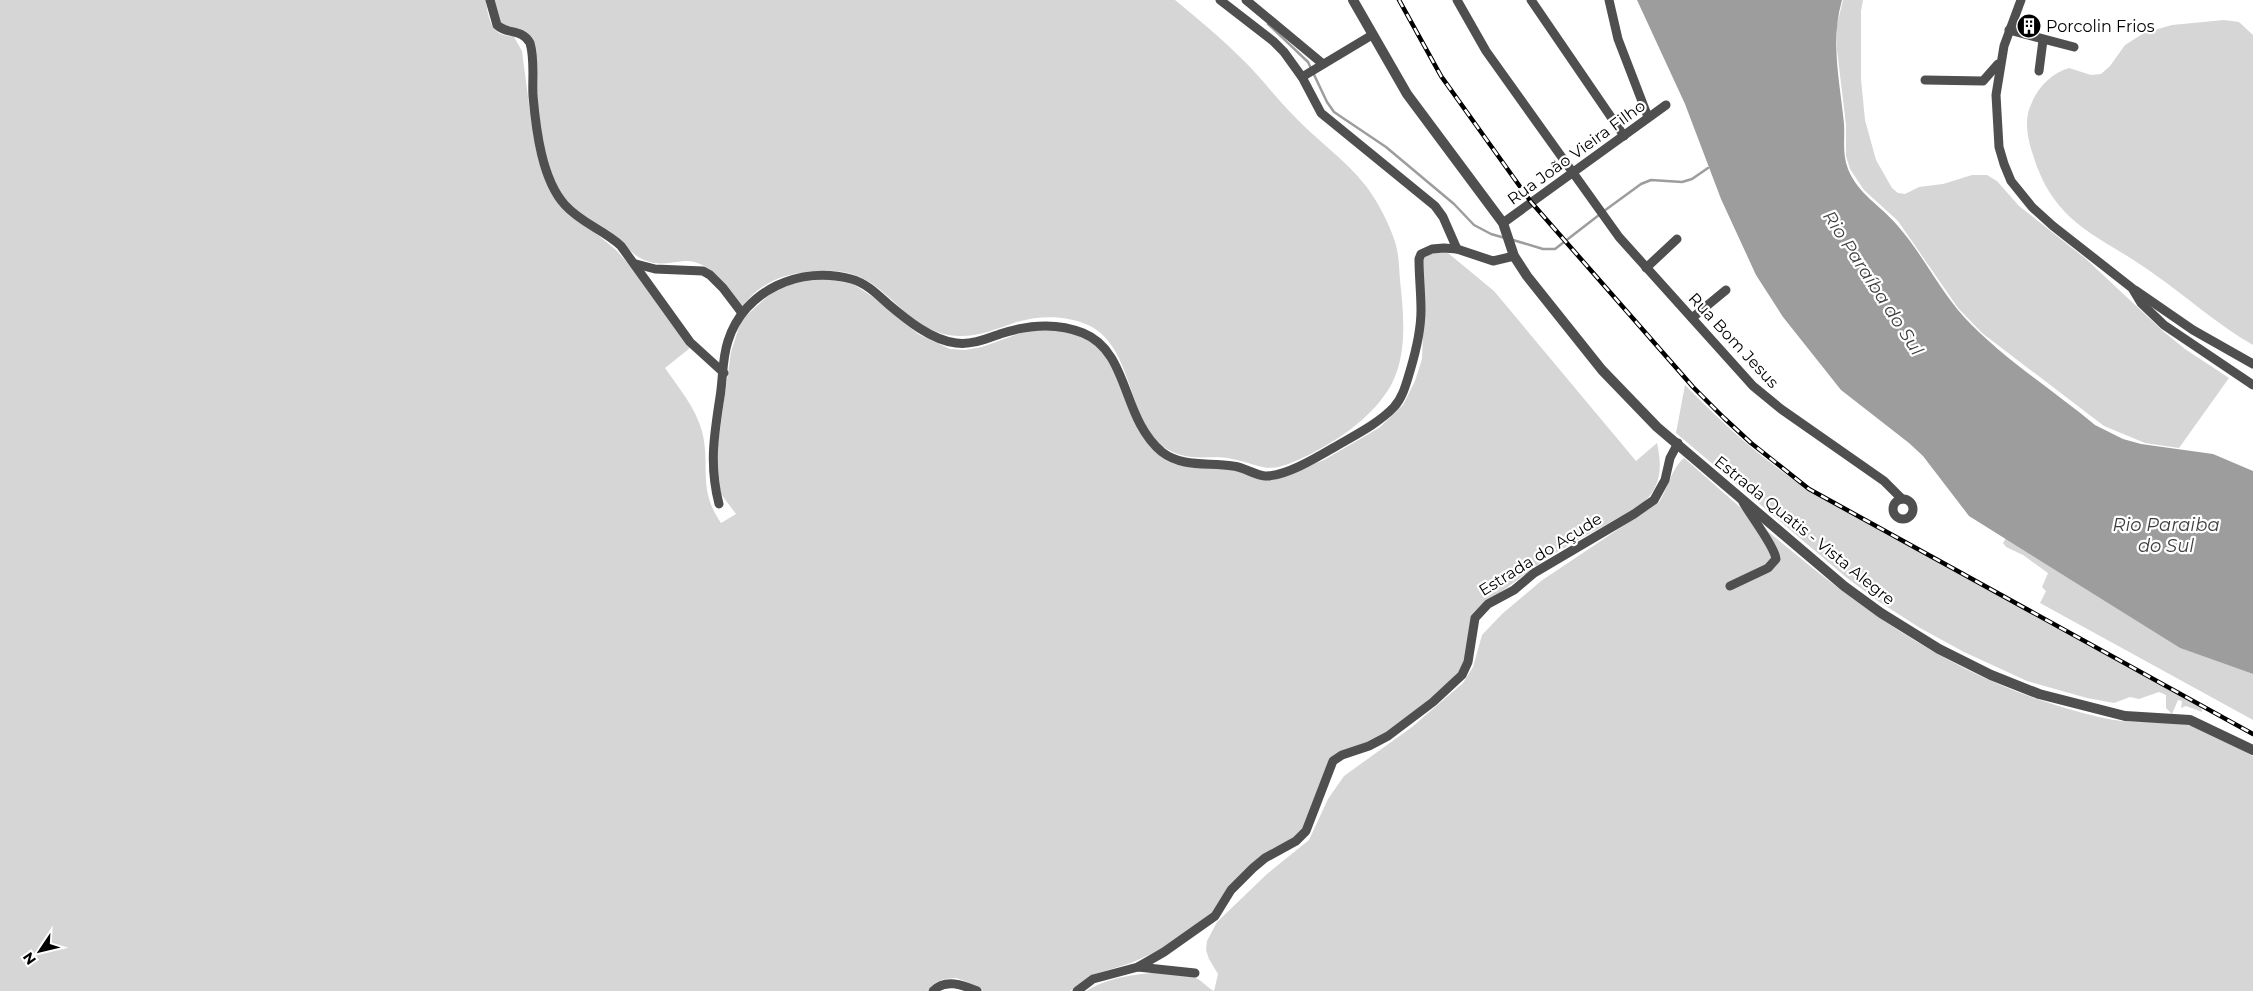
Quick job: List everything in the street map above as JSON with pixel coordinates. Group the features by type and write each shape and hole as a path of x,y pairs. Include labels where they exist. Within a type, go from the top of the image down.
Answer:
{"street":[{"path":"490,0 493,17 500,28 521,33 527,37 530,43 533,98 541,148 548,176 558,198 579,218 613,239 636,264 690,342 724,373"},
{"path":"1220,0 1272,41 1288,57 1304,76 1321,113 1435,206 1443,217 1457,249"},
{"path":"1246,0 1320,66"},
{"name":"Estrada Quatis - Vista Alegre","path":"1353,0 1407,94 1504,225 1513,253 1546,301 1607,375 1645,416 1844,586 1881,613 1939,649 1991,675 2039,694 2125,716 2190,720 2253,750"},
{"name":"Rua Bom Jesus","path":"1457,0 1486,52 1610,224 1646,268 1740,373 1766,398 1884,481 1902,499"},
{"path":"1531,0 1624,136"},
{"path":"1608,0 1618,39 1648,117"},
{"path":"1925,80 1983,81 1997,68 2021,0"},
{"path":"2009,30 2074,47"},
{"path":"1304,76 1372,35"},
{"path":"2039,72 2044,40"},
{"path":"2001,57 1996,95 1997,131 2004,164 2011,181 2032,207 2053,226 2132,288 2193,330 2253,364"},
{"name":"Rua João Vieira Filho","path":"1504,225 1573,172 1666,105"},
{"path":"1646,268 1677,239"},
{"path":"719,504 712,477 712,450 729,338 742,313 756,299 779,283 799,277 834,276 852,279 874,291 919,328 944,341 968,344 1019,329 1042,325 1082,332 1100,343 1109,354 1121,375 1139,424 1155,445 1165,454 1185,463 1236,466 1260,475 1271,475 1299,466 1330,450 1379,419 1398,402 1405,388 1419,335 1421,309 1419,257 1423,253 1432,249 1457,249 1494,261 1513,253"},
{"path":"636,264 656,269 703,271 723,288 742,313"},
{"path":"2132,288 2141,303 2164,324 2253,385"},
{"path":"1692,318 1726,290"},
{"name":"Estrada do Açude","path":"1077,991 1093,979 1138,966 1164,952 1208,922 1220,910 1231,890 1253,868 1303,835 1311,821 1330,766 1337,758 1369,746 1388,736 1433,702 1462,675 1468,662 1475,618 1481,610 1514,590 1534,573 1654,500 1665,480 1670,458 1678,443"},
{"path":"1730,586 1768,568 1776,558 1774,550 1752,518 1742,499"},
{"path":"1138,966 1194,973"},
{"path":"934,991 942,986 955,984 977,991"}],"shaded area":[{"path":"0,0 486,0 488,15 494,29 503,35 514,37 522,51 531,120 543,172 587,226 616,250 632,268 690,348 665,368 686,398 699,422 704,444 709,499 721,523 736,514 721,494 715,465 731,352 740,324 745,317 769,295 788,285 809,280 826,279 853,284 876,299 918,334 950,349 965,350 982,347 1032,329 1060,330 1090,339 1108,357 1131,413 1178,464 1195,468 1233,468 1253,476 1311,465 1324,460 1379,428 1403,405 1415,381 1422,359 1423,258 1433,253 1448,253 1494,291 1636,461 1657,443 1660,468 1657,483 1654,490 1643,503 1549,557 1483,604 1460,671 1432,698 1381,738 1337,754 1306,824 1296,836 1257,859 1214,913 1168,946 1131,963 1095,974 1070,991 983,991 956,978 944,979 935,983 927,991 0,991"},
{"path":"491,0 1175,0 1218,36 1249,66 1302,124 1358,176 1379,206 1390,227 1399,261 1403,310 1403,340 1398,369 1384,396 1356,425 1334,441 1310,454 1287,465 1271,468 1226,458 1181,455 1163,446 1150,431 1140,413 1116,353 1104,337 1088,325 1070,319 1042,317 1023,320 973,335 942,334 917,322 885,294 862,278 832,271 800,273 775,280 760,288 742,307 718,277 703,265 685,261 656,263 641,259 609,231 570,206 560,195 547,164 539,123 533,46 500,25"},
{"path":"1843,0 1863,0 1861,11 1861,79 1865,120 1876,160 1892,188 1898,193 1905,194 1919,187 1943,184 1972,175 1987,175 1997,181 2019,206 2086,259 2164,332 2185,349 2229,378 2179,448 2145,443 2104,426 1982,333 1958,308 1898,221 1864,190 1850,169 1846,156 1846,125 1837,50 1837,25"},
{"path":"2224,20 2239,22 2253,35 2253,345 2215,320 2154,274 2082,227 2067,214 2042,179 2031,149 2027,131 2028,113 2036,94 2056,74 2069,68 2091,75 2101,74 2110,66 2125,45 2144,33 2172,25"},
{"path":"1685,385 1742,440 1806,488 2201,706 2202,712 2186,706 2181,708 2182,701 2178,700 2172,714 2166,708 2166,695 2159,692 2139,699 2130,697 2114,703 2087,698 2027,681 1964,652 1920,628 1847,578 1676,433"},
{"path":"1684,458 1765,529 1849,596 1893,627 1939,654 1987,679 2037,699 2111,720 2175,723 2200,728 2253,756 2253,991 1214,991 1218,974 1206,950 1207,941 1217,922 1267,874 1309,840 1328,799 1344,776 1412,727 1463,683 1473,667 1482,635 1502,614 1541,581 1659,502 1676,467"},
{"path":"2006,538 2180,648 2253,674 2253,720 2040,603 2046,591 2042,587 2048,573 2023,555 2006,547 2003,543"},
{"path":"1166,973 1194,977 1214,991 1086,991 1096,985 1123,977 1137,974"}],"water":[{"name":"Rio Paraiba do Sul","path":"1637,0 1842,0 1838,16 1836,46 1844,124 1844,152 1848,169 1852,178 1863,192 1906,236 1964,317 1994,346 2095,425 2123,439 2141,444 2213,454 2253,471 2253,674 2180,648 1969,516 1923,456 1841,390 1783,317 1756,275 1721,199 1685,104"}],"waterway":[{"path":"1268,24 1308,62 1327,102 1334,112 1386,147 1454,204 1474,225 1491,234 1505,238"},
{"path":"1604,211 1641,184 1651,180 1682,182 1692,179 1708,168"},
{"path":"1513,240 1543,249 1555,249 1599,215"}],"railway":[{"path":"1399,0 1441,76 1531,202 1693,387 1751,443 1809,489 2253,734"}],"place":[{"name":"Porcolin Frios","path":"2029,26"}],"water label":[{"name":"Rio Paraíba do Sul","path":"1873,283"}]}
